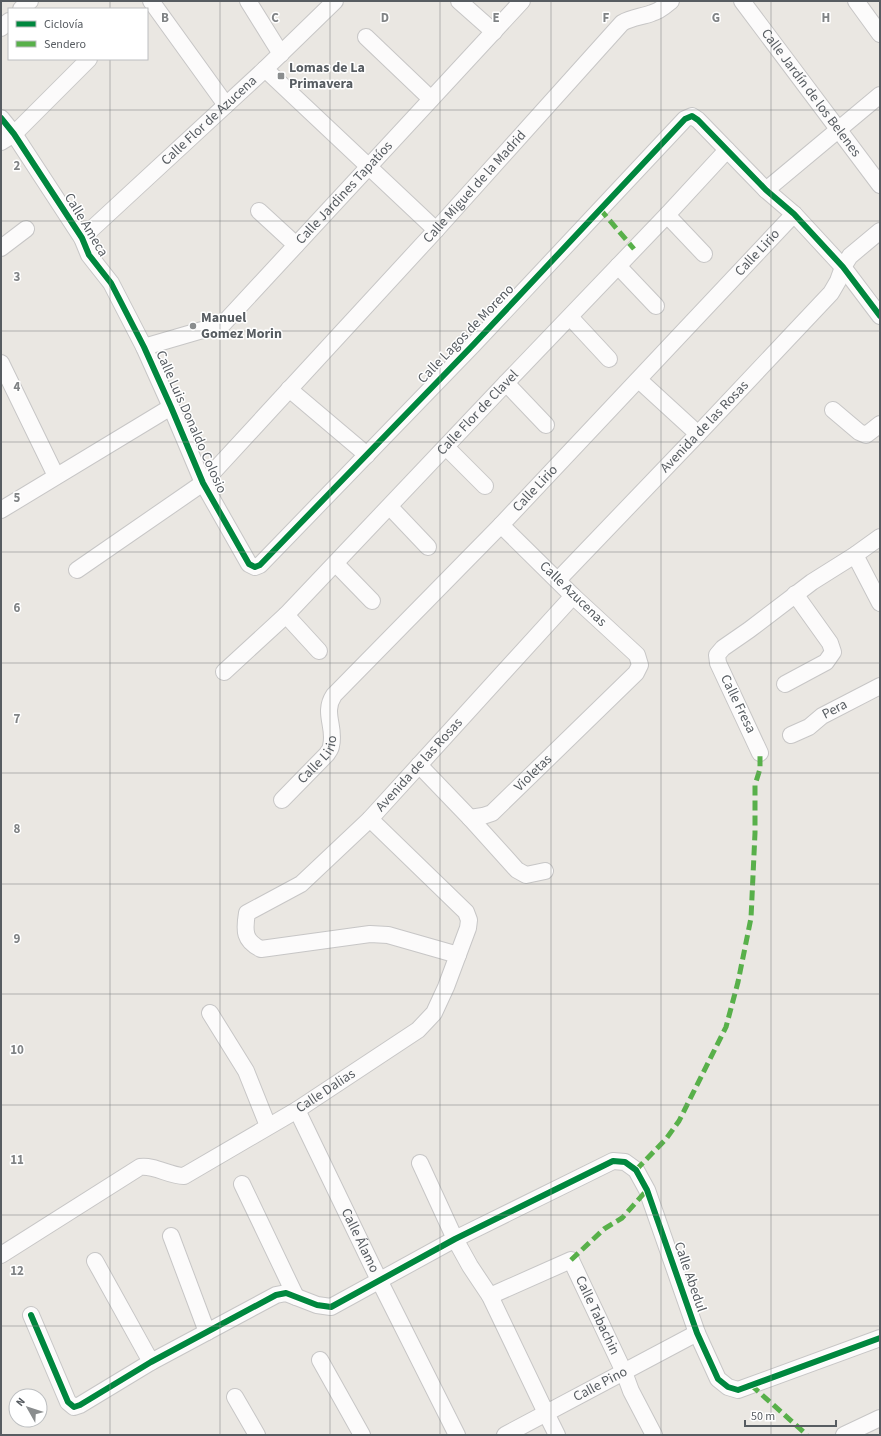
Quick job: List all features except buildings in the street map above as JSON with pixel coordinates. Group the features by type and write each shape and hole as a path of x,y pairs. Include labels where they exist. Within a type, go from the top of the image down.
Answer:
{"street":[{"path":"22,8 30,1"},
{"path":"150,1 226,106"},
{"path":"248,1 280,54"},
{"name":"Calle Flor de Azucena","path":"82,238 226,106 335,1"},
{"path":"459,1 494,32"},
{"name":"Calle Jardines Tapatíos","path":"144,347 223,324 522,1"},
{"name":"Calle Miguel de la Madrid","path":"77,570 203,483 436,230 622,22 630,18 652,14 660,10 671,1"},
{"name":"Calle Jardín de los Belenes","path":"742,1 880,185"},
{"path":"856,1 880,34"},
{"path":"366,37 431,99"},
{"path":"7,138 88,60"},
{"path":"265,69 436,230"},
{"path":"766,190 880,96"},
{"name":"Calle Lagos de Moreno","path":"255,567 260,565 473,345 685,119 692,116 698,120 727,150"},
{"name":"Calle Ameca","path":"1,118 7,138 82,238 89,255 111,283 144,347"},
{"path":"727,150 766,190 794,214 843,267 880,316"},
{"name":"Calle Flor de Clavel","path":"224,672 286,615 336,564 727,150"},
{"path":"259,211 296,245"},
{"name":"Calle Lirio","path":"282,800 327,754 331,746 332,733 328,710 329,702 334,695 501,525 794,214"},
{"path":"667,215 704,254"},
{"path":"1,248 26,229"},
{"name":"Avenida de las Rosas","path":"558,580 830,293 838,281 843,267 850,256 880,231"},
{"path":"618,266 656,306"},
{"path":"570,317 609,359"},
{"name":"Calle Luis Donaldo Colosio","path":"144,347 203,483 249,564 255,567"},
{"path":"4,372 56,476"},
{"path":"639,380 698,434"},
{"path":"506,383 546,425"},
{"path":"289,389 366,455"},
{"path":"1,510 171,407"},
{"path":"833,410 859,432 866,435 880,424"},
{"path":"446,448 485,486"},
{"path":"390,507 428,547"},
{"name":"Calle Azucenas","path":"501,525 573,596 637,655 640,665"},
{"path":"785,684 826,662 833,652 830,643 795,594 880,537"},
{"path":"855,555 880,603"},
{"path":"336,564 372,600"},
{"name":"Calle Fresa","path":"760,753 718,662 717,655 722,648 749,630 795,594"},
{"name":"Avenida de las Rosas","path":"458,955 388,934 370,934 261,949 254,946 248,940 245,926 247,913 301,884 370,819 573,596"},
{"path":"286,615 319,651"},
{"name":"Violetas","path":"470,818 492,813 636,673 640,665"},
{"name":"Pera","path":"791,735 809,727 822,716 880,686"},
{"path":"419,766 470,818 517,870 526,875 545,871"},
{"name":"Calle Dalias","path":"1,1255 140,1167 147,1166 177,1176 184,1176 297,1110 418,1030 434,1013 458,955 468,928 469,920 466,912 370,819"},
{"path":"210,1013 246,1071 268,1126"},
{"name":"Calle Álamo","path":"297,1110 379,1280 457,1435"},
{"name":"Calle Abedul","path":"455,1239 613,1162 625,1162 636,1170 647,1190 697,1333 718,1378 728,1387 738,1390 880,1338"},
{"path":"420,1163 455,1239 470,1266 490,1296 558,1435"},
{"path":"242,1184 296,1297"},
{"path":"171,1236 207,1332"},
{"path":"31,1315 68,1402 74,1407 80,1405 151,1362 276,1295 286,1293 317,1305 331,1307 455,1239"},
{"name":"Calle Tabachin","path":"490,1296 571,1260 624,1372 631,1391 654,1435"},
{"path":"95,1261 151,1362"},
{"name":"Calle Pino","path":"505,1435 697,1333"},
{"path":"320,1360 362,1435"},
{"path":"235,1398 257,1435"},
{"path":"844,1435 880,1418"}],"marked path":[{"path":"600,209 634,249"},
{"path":"636,1170 666,1139 679,1121 726,1027 738,982 751,918 755,833 755,785 760,769 760,753"},
{"path":"571,1260 604,1229 622,1218 647,1190"},
{"path":"751,1385 807,1435"}],"cycle path":[{"path":"1,118 14,134 82,238 89,255 111,283 144,347 203,483 249,564 255,567 260,565 473,345 685,119 692,116 698,120 766,190 794,214 843,267 880,316"},
{"path":"31,1315 68,1402 74,1407 80,1405 151,1362 276,1295 286,1293 317,1305 331,1307 455,1239 613,1161 625,1162 636,1170 647,1190 697,1333 718,1379 728,1387 738,1390 880,1338"}],"place":[{"name":"Lomas de La Primavera","path":"281,76"},
{"name":"Manuel Gomez Morin","path":"193,326"}]}
